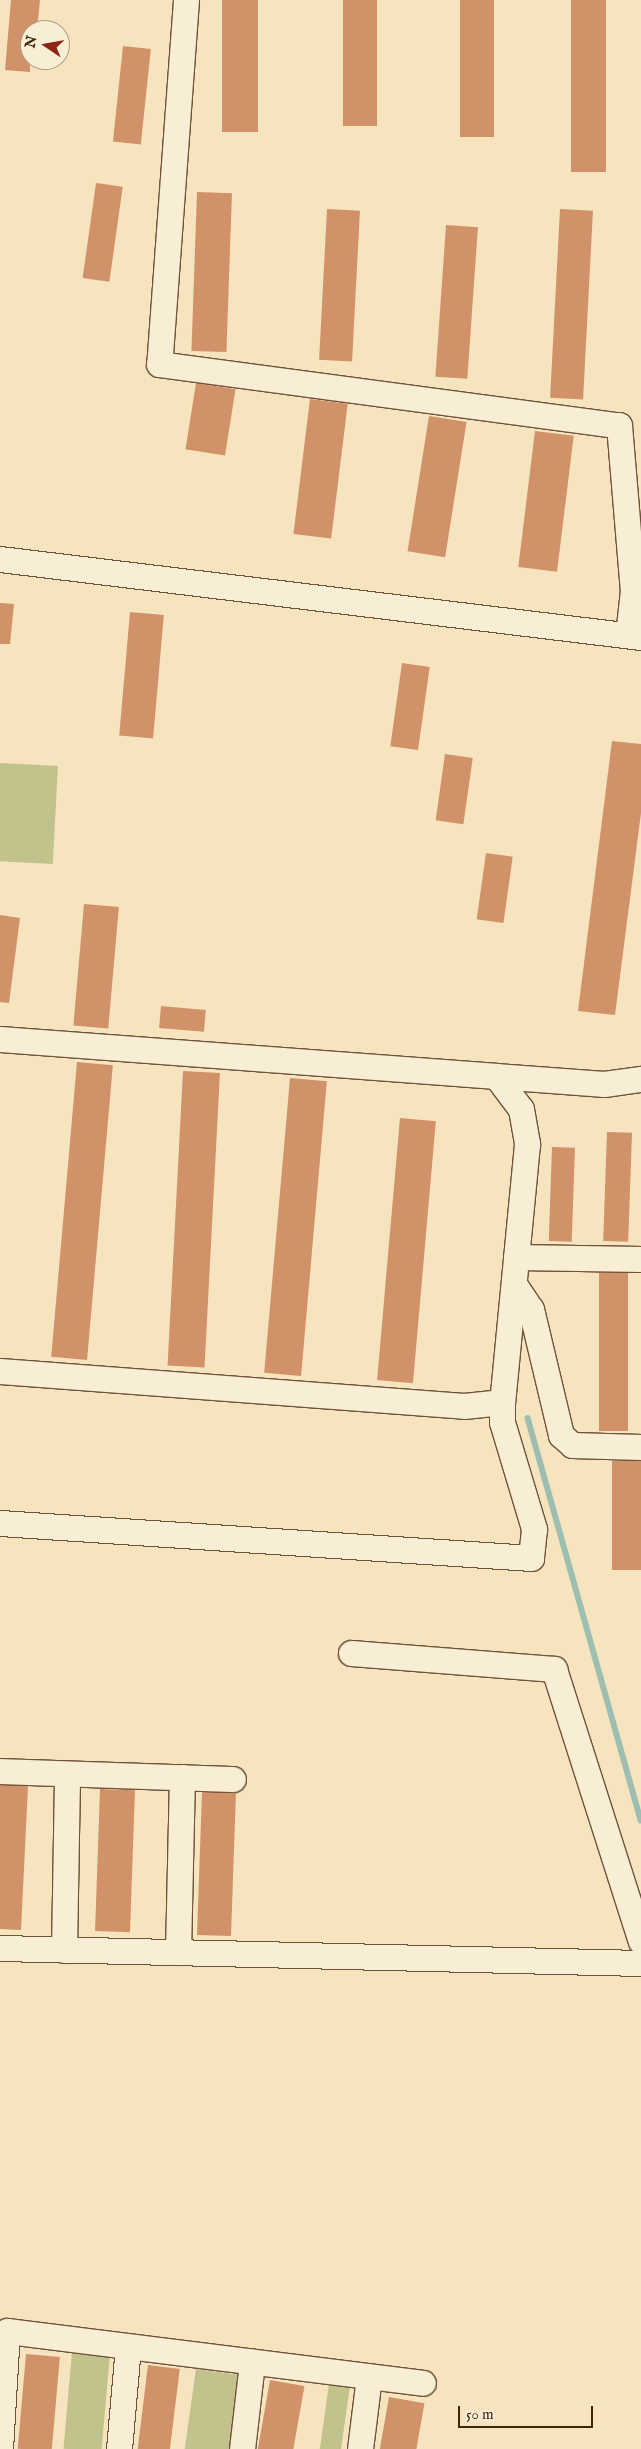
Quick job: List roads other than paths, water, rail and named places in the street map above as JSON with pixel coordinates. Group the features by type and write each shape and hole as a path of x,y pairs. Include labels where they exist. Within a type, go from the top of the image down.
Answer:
{"street":[{"path":"0,559 634,636 635,569 619,425 160,364 186,0"},
{"path":"0,1039 604,1084 641,1079"},
{"path":"0,1523 531,1558 534,1529 502,1422 502,1402 527,1144 521,1109 496,1076"},
{"path":"516,1257 641,1259"},
{"path":"514,1284 531,1309 561,1434 572,1445 641,1447"},
{"path":"0,1371 464,1406 502,1402"},
{"path":"351,1653 554,1669 641,1941"},
{"path":"0,1771 233,1778"},
{"path":"64,1950 67,1774"},
{"path":"178,1952 182,1777"},
{"path":"0,1948 641,1963"},
{"path":"0,2449 1,2380 7,2331 423,2384"},
{"path":"119,2449 128,2346"},
{"path":"242,2449 252,2362"},
{"path":"360,2449 369,2377"}],"waterway":[{"path":"528,1418 641,1820"}]}
